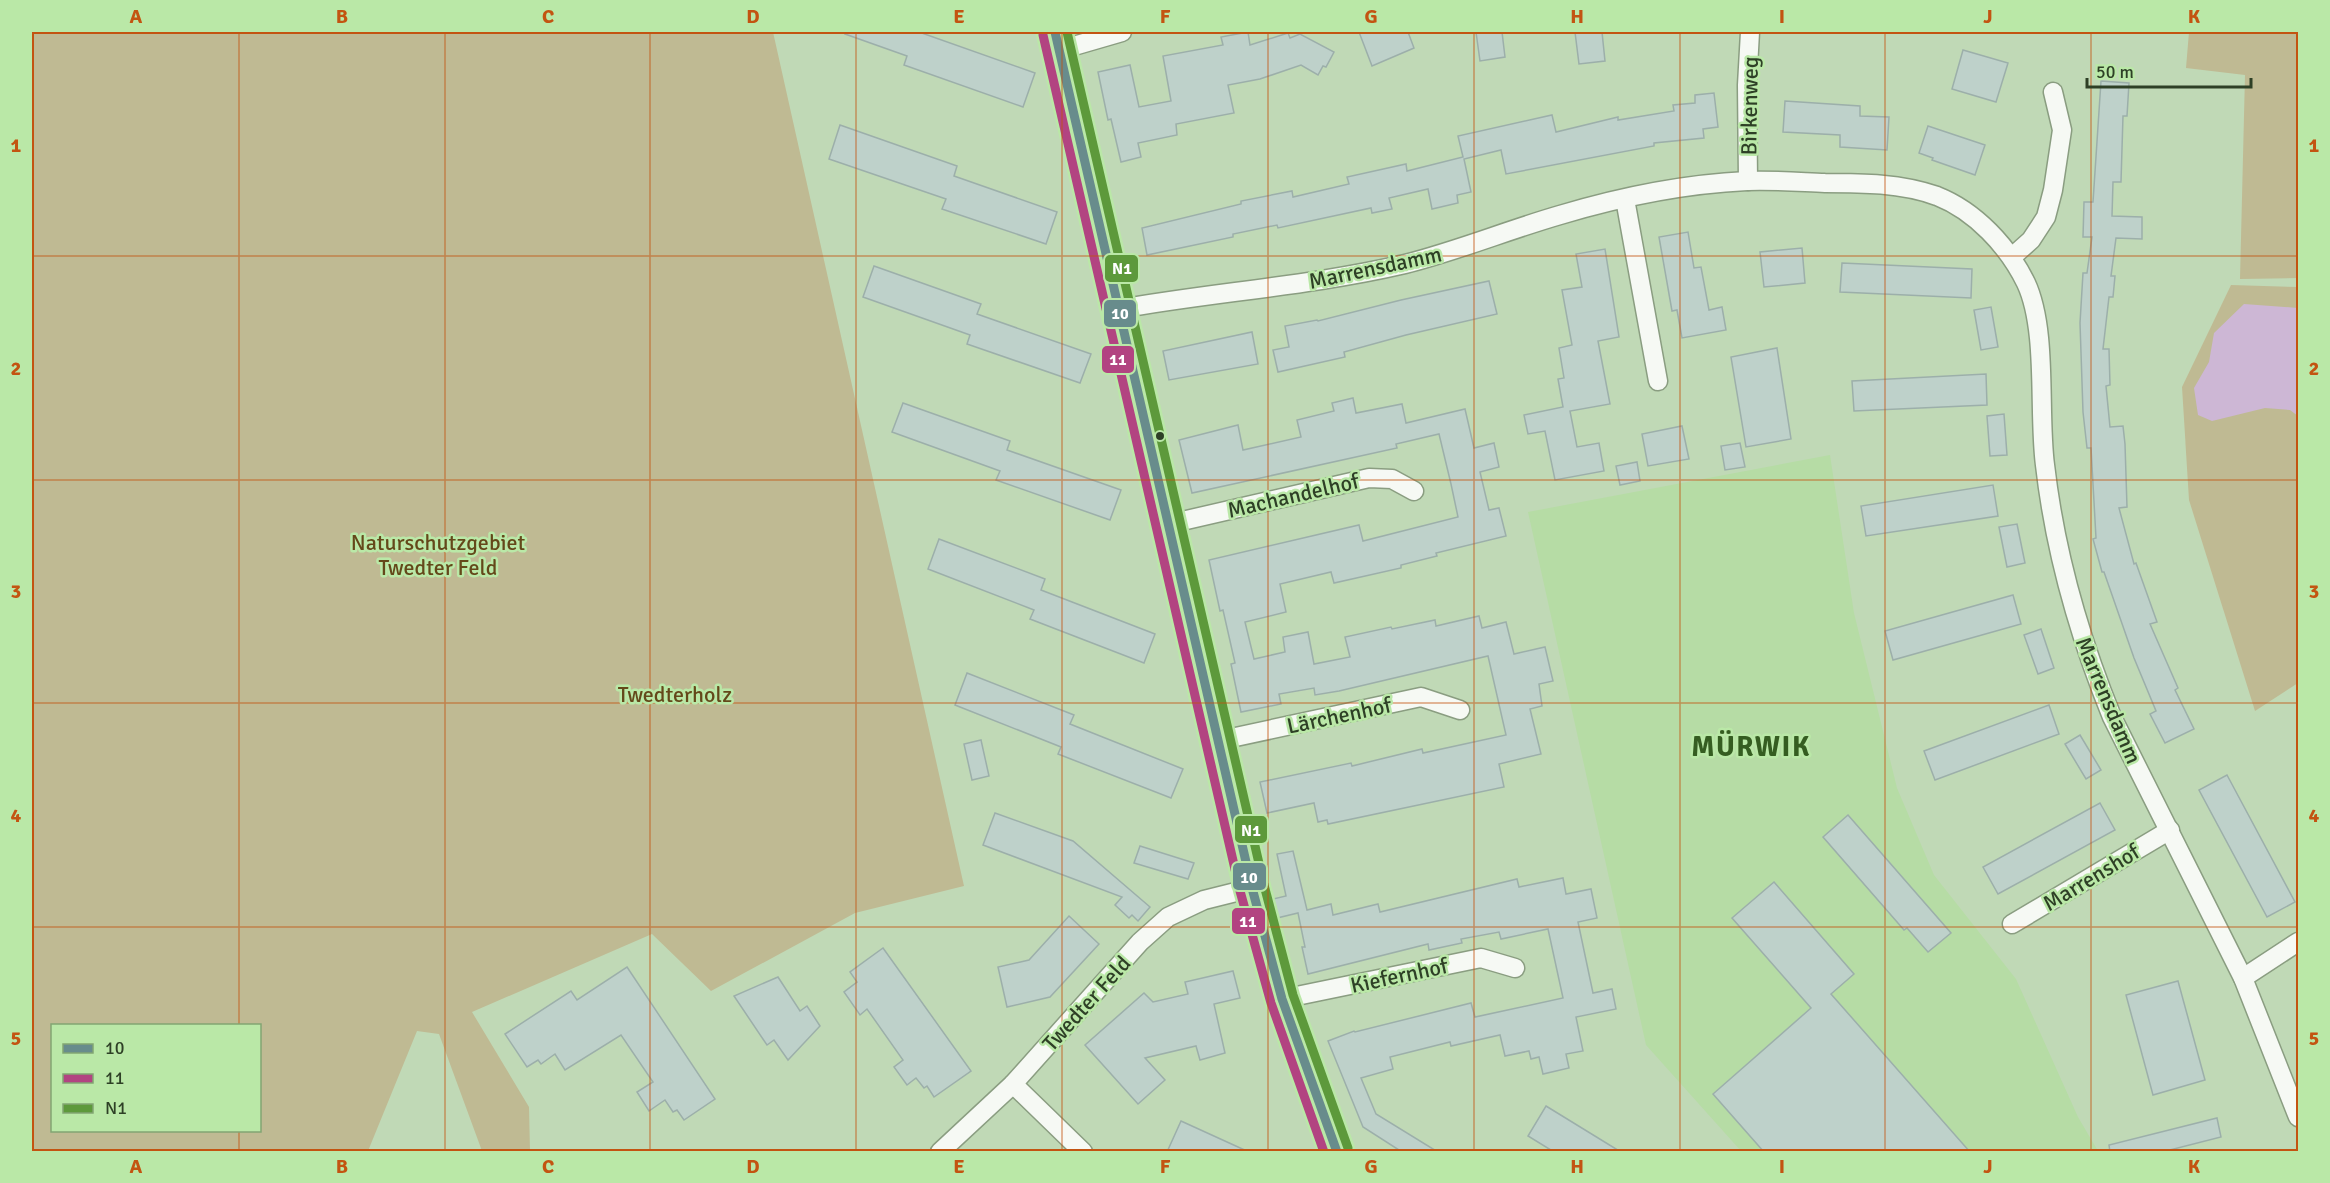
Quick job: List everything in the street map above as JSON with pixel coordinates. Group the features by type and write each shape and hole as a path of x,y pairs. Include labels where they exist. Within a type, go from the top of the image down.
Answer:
{"street":[{"path":"1055,32 1252,888 1282,999 1337,1152"},
{"path":"1060,50 1122,32"},
{"name":"Birkenweg","path":"1748,181 1747,85 1750,32"},
{"path":"2012,257 2031,240 2046,217 2053,190 2062,130 2053,92"},
{"name":"Marrensdamm","path":"1119,309 1322,280 1407,264 1560,215 1625,199 1685,188 1748,181 1902,187 1939,197 1976,219 2012,257 2027,286 2036,315 2045,463 2055,524 2077,622 2112,717 2243,978 2298,1117"},
{"path":"1625,199 1658,381"},
{"name":"Machandelhof","path":"1169,524 1369,478 1392,479 1414,491"},
{"name":"Lärchenhof","path":"1217,741 1421,697 1460,710"},
{"name":"Marrenshof","path":"2012,924 2169,830"},
{"name":"Twedter Feld","path":"940,1152 1013,1084 1140,942 1168,917 1204,900 1252,888"},
{"path":"2243,978 2298,942"},
{"name":"Kiefernhof","path":"1282,999 1481,958 1515,968"},
{"path":"1013,1084 1083,1152"}],"shaded area":[{"path":"2244,304 2298,308 2298,416 2290,410 2265,408 2212,421 2198,415 2194,388 2209,362 2214,333"},
{"path":"1830,455 1854,613 1897,788 1934,875 2016,979 2078,1117 2098,1151 1741,1151 1646,1045 1528,512"}],"green space":[{"name":"Twedterholz","path":"32,32 773,32 964,886 855,913 711,991 652,934 472,1012 529,1107 530,1151 482,1151 439,1034 417,1031 368,1151 32,1151"},
{"path":"2189,32 2298,32 2298,278 2240,279 2245,75 2186,68"},
{"path":"2231,285 2298,287 2298,683 2255,711 2189,500 2182,387"}],"building":[{"path":"846,32 919,32 1035,73 1023,107 904,65 907,56 845,34"},
{"path":"1248,32 1250,45 1288,33 1290,38 1300,34 1334,52 1326,67 1323,66 1318,75 1301,65 1260,79 1228,85 1234,113 1176,124 1177,135 1138,143 1141,157 1121,162 1111,119 1108,120 1098,72 1130,65 1139,107 1171,101 1163,56 1223,45 1221,37"},
{"path":"1359,32 1408,32 1414,48 1372,66"},
{"path":"1476,32 1502,32 1505,57 1480,61"},
{"path":"1575,32 1602,32 1605,61 1579,64"},
{"path":"1963,50 2008,63 1996,102 1952,89"},
{"path":"2101,81 2129,83 2127,116 2123,116 2121,182 2113,182 2112,216 2142,217 2142,239 2116,238 2111,276 2115,276 2113,297 2109,297 2103,349 2109,349 2110,385 2106,386 2110,427 2123,426 2125,444 2127,507 2119,508 2134,564 2136,563 2157,622 2150,624 2178,688 2175,690 2194,729 2165,743 2150,714 2156,711 2134,658 2104,572 2102,572 2093,539 2096,538 2091,448 2087,448 2083,412 2080,323 2083,273 2087,273 2092,237 2083,237 2084,202 2093,202"},
{"path":"1714,93 1718,127 1703,129 1704,138 1654,143 1654,146 1506,174 1501,150 1464,159 1471,192 1457,195 1458,203 1432,209 1428,189 1389,198 1392,209 1372,213 1371,208 1278,228 1277,225 1147,255 1142,228 1241,204 1241,201 1292,191 1293,197 1349,184 1347,177 1406,164 1407,171 1463,157 1458,136 1552,115 1556,132 1618,117 1618,120 1674,111 1673,105 1695,103 1695,95"},
{"path":"1785,101 1860,106 1860,116 1889,117 1887,150 1840,147 1840,135 1783,132"},
{"path":"840,125 957,166 954,176 1057,212 1046,244 942,209 946,199 829,159"},
{"path":"1928,126 1985,145 1975,175 1919,153"},
{"path":"1688,232 1694,268 1701,267 1709,310 1722,307 1726,330 1682,338 1677,310 1672,311 1659,237"},
{"path":"1802,248 1805,283 1764,287 1760,252"},
{"path":"1605,249 1619,337 1598,341 1610,404 1570,411 1577,447 1599,443 1604,471 1555,480 1545,431 1528,434 1524,415 1563,407 1558,379 1564,378 1559,348 1572,345 1562,290 1582,287 1576,254"},
{"path":"1842,263 1972,269 1971,298 1840,292"},
{"path":"874,266 981,304 977,314 1091,354 1080,383 967,344 970,335 863,297"},
{"path":"1489,281 1497,314 1406,335 1344,352 1345,357 1278,372 1273,350 1289,347 1285,326 1318,321"},
{"path":"1991,307 1998,347 1981,350 1974,310"},
{"path":"1252,332 1258,364 1169,380 1163,351"},
{"path":"1777,348 1791,439 1746,447 1731,357"},
{"path":"1986,374 1987,405 1854,411 1852,381"},
{"path":"1353,398 1356,413 1402,404 1406,423 1465,409 1474,448 1494,443 1499,467 1480,472 1489,510 1499,508 1506,536 1436,553 1437,556 1401,565 1401,568 1334,583 1331,572 1280,584 1286,612 1245,622 1254,659 1285,652 1283,637 1308,632 1314,664 1350,657 1345,637 1435,620 1436,626 1479,616 1482,628 1506,622 1514,654 1545,647 1553,681 1539,684 1542,706 1530,709 1541,754 1499,764 1504,787 1328,824 1327,820 1318,822 1314,803 1267,813 1260,782 1351,763 1352,766 1422,749 1423,753 1506,735 1488,656 1339,691 1315,695 1314,688 1279,694 1281,704 1241,712 1231,664 1235,663 1223,610 1220,611 1209,560 1359,525 1363,541 1458,517 1451,484 1439,434 1396,444 1397,448 1192,493 1179,440 1238,425 1243,450 1301,437 1297,420 1334,411 1332,403"},
{"path":"903,403 1010,441 1007,450 1121,490 1110,520 996,480 1000,471 892,432"},
{"path":"2004,414 2007,455 1990,456 1987,416"},
{"path":"1682,426 1689,459 1648,466 1642,434"},
{"path":"1740,443 1745,467 1725,470 1721,446"},
{"path":"1637,462 1640,481 1620,485 1616,466"},
{"path":"1993,485 1998,516 1866,536 1861,506"},
{"path":"2017,524 2025,563 2007,567 1999,527"},
{"path":"939,539 1045,579 1041,590 1155,634 1144,663 1030,619 1034,610 928,569"},
{"path":"2013,595 2021,624 1893,660 1885,631"},
{"path":"2041,629 2054,668 2038,674 2024,635"},
{"path":"967,673 1074,715 1070,724 1183,769 1171,798 1058,754 1061,747 955,705"},
{"path":"2049,705 2059,734 1935,780 1924,751"},
{"path":"2080,735 2101,770 2086,779 2065,744"},
{"path":"981,740 989,776 972,780 964,744"},
{"path":"2227,775 2295,902 2267,917 2199,790"},
{"path":"2100,803 2115,830 1998,894 1983,867"},
{"path":"995,813 1073,841 1150,907 1138,921 1132,915 1129,918 1115,905 1122,897 983,845"},
{"path":"1848,815 1951,933 1928,952 1907,928 1904,930 1823,837"},
{"path":"1140,846 1194,863 1188,879 1134,863"},
{"path":"1293,851 1307,910 1331,904 1333,915 1378,904 1380,912 1517,879 1519,887 1563,878 1566,894 1591,889 1597,918 1578,922 1593,993 1612,989 1616,1009 1576,1017 1583,1051 1566,1054 1569,1068 1543,1074 1539,1057 1531,1059 1529,1051 1505,1056 1500,1035 1451,1046 1450,1042 1390,1057 1393,1069 1361,1078 1376,1114 1438,1152 1402,1152 1363,1127 1328,1041 1354,1031 1471,1003 1475,1017 1563,998 1548,929 1501,939 1499,932 1461,939 1462,943 1429,950 1428,944 1308,974 1298,913 1277,918 1273,899 1286,896 1277,854"},
{"path":"1774,882 1854,974 1831,994 1970,1152 1764,1152 1713,1094 1811,1008 1732,918"},
{"path":"1069,916 1099,944 1050,997 1007,1007 998,967 1029,960"},
{"path":"883,948 971,1071 934,1097 927,1086 924,1088 916,1078 907,1085 894,1067 903,1060 867,1009 860,1015 844,992 857,982 850,972"},
{"path":"627,967 715,1099 684,1120 677,1110 673,1112 665,1100 649,1111 637,1092 653,1082 621,1035 565,1070 555,1054 541,1064 538,1060 527,1067 505,1034 571,991 577,1000"},
{"path":"1233,971 1240,998 1214,1004 1225,1053 1200,1060 1196,1046 1145,1058 1165,1080 1138,1104 1085,1045 1144,993 1153,1002 1188,994 1185,982"},
{"path":"778,977 800,1011 807,1006 820,1026 788,1060 774,1040 767,1045 734,996"},
{"path":"2178,981 2205,1080 2153,1095 2126,995"},
{"path":"1546,1106 1621,1152 1554,1152 1528,1136"},
{"path":"2217,1118 2221,1137 2162,1152 2110,1152 2109,1145"},
{"path":"1181,1121 1249,1152 1167,1152"}],"transit line":[{"name":"10","path":"1055,32 1252,888 1282,999 1337,1152"},
{"name":"N1","path":"1067,32 1264,885 1293,995 1348,1148"},
{"name":"11","path":"1043,35 1240,891 1271,1003 1324,1152"}],"district":[{"name":"MÜRWIK","path":"1751,746"}],"park label":[{"name":"Naturschutzgebiet Twedter Feld","path":"438,554"}]}
